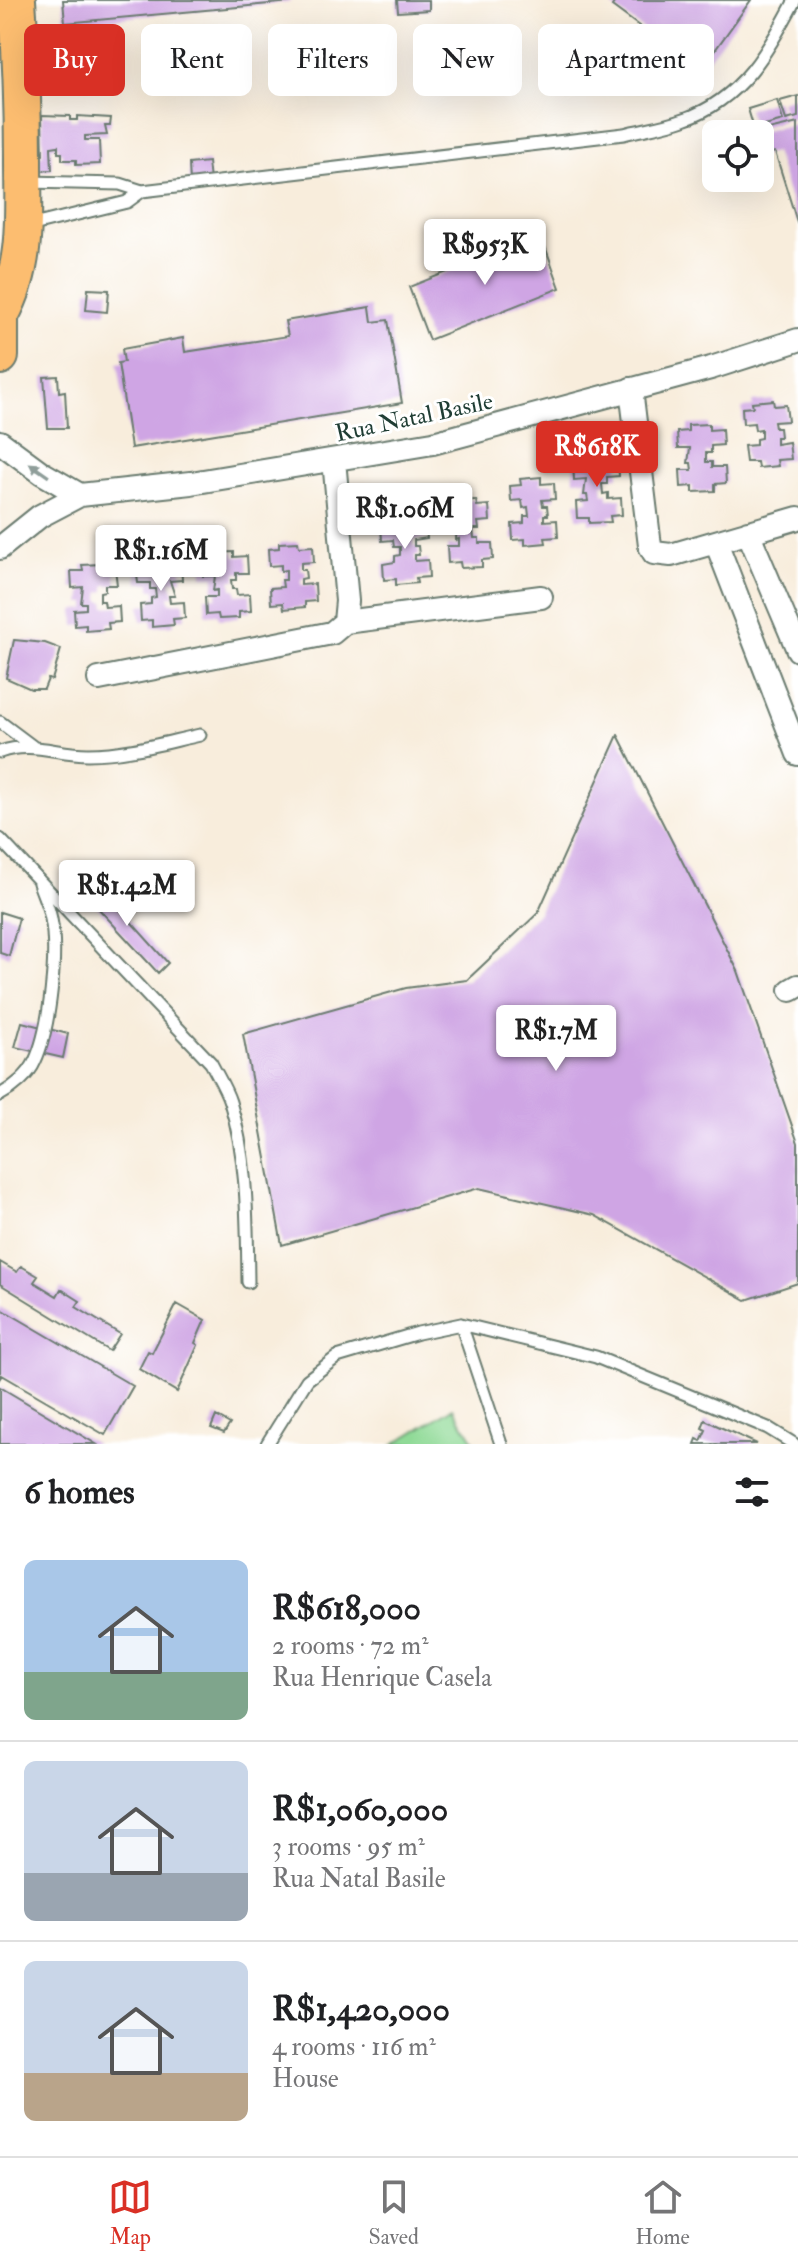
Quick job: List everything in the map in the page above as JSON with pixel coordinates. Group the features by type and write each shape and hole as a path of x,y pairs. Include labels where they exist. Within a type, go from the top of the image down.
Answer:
{"highway":[{"path":"0,356 1,307 13,291 21,261 23,227 23,82 17,0"}],"street":[{"name":"Rua Natal Basile","path":"0,548 40,516 80,495 191,483 433,443 711,368 798,340"},
{"path":"631,389 650,546 654,553 671,555 798,518"},
{"path":"0,442 42,473 80,495"},
{"path":"334,460 347,601 345,622"},
{"path":"748,532 798,650"},
{"path":"716,542 798,754"},
{"path":"99,679 332,633 345,622 541,597"}],"lane":[{"path":"23,181 120,184 142,191 624,134 686,119 715,105 740,86 766,53 795,0"},
{"path":"23,227 127,202 142,191"},
{"path":"0,722 32,746"},
{"path":"0,752 32,746 86,754 141,748 200,735"},
{"path":"0,839 211,1063 229,1100 240,1148 248,1282"},
{"path":"0,1095 13,1088 35,1063 49,1014 53,950 51,919 38,880"},
{"path":"461,1324 501,1444"},
{"path":"267,1444 307,1380 337,1357 461,1324 596,1357 768,1428 794,1444"}],"green space":[{"path":"453,1408 476,1444 394,1444"}],"building":[{"path":"63,0 291,0 291,2 65,23"},
{"path":"397,0 429,0 429,10 398,12"},
{"path":"616,0 751,0 714,52 714,24 636,24 612,6"},
{"path":"798,96 798,117 786,120 780,101"},
{"path":"777,100 783,121 774,123 774,120 751,120 748,109"},
{"path":"42,115 70,116 70,120 77,120 77,116 111,118 110,126 105,126 107,135 85,136 85,140 99,140 100,164 76,165 76,160 62,160 58,146 51,147 52,170 39,171 39,157 43,155"},
{"path":"798,123 797,222 774,152 774,129"},
{"path":"208,162 210,181 190,183 189,164"},
{"path":"541,235 560,288 429,340 409,287"},
{"path":"88,289 109,290 107,312 86,310"},
{"path":"370,307 372,322 388,320 402,403 131,448 118,363 124,362 122,349 183,338 185,352 288,336 285,321"},
{"path":"58,376 59,392 65,391 67,428 48,428 44,377"},
{"path":"773,400 774,406 786,405 788,421 774,422 775,428 779,428 780,437 776,437 776,444 789,442 791,459 777,460 778,466 758,468 757,462 746,462 744,446 756,445 756,439 761,438 761,429 755,430 754,423 743,424 742,408 753,407 752,402"},
{"path":"709,424 709,430 722,429 723,445 711,446 711,453 706,453 706,462 712,462 712,467 725,467 726,483 715,484 715,491 693,492 693,486 681,487 680,470 692,470 691,463 688,463 690,448 678,448 677,432 688,431 688,425"},
{"path":"605,455 605,461 618,460 619,476 607,477 607,484 602,484 603,494 608,493 608,499 621,498 622,515 610,516 611,522 589,523 589,518 577,518 576,502 588,501 587,495 584,495 586,479 574,480 573,463 584,462 584,456"},
{"path":"541,477 541,484 554,483 555,499 542,500 543,506 547,506 548,515 544,515 544,521 557,520 558,537 545,538 546,543 525,545 525,539 513,540 512,524 524,523 524,516 529,516 528,507 523,508 522,500 511,501 510,486 521,485 520,479"},
{"path":"476,500 477,506 489,505 490,521 478,522 479,529 473,529 474,538 479,538 479,543 492,543 493,559 482,560 482,567 461,568 460,562 448,563 447,546 459,546 459,539 456,540 457,523 445,524 444,508 456,507 455,501"},
{"path":"412,517 413,523 425,522 427,538 414,540 419,555 415,555 415,561 428,560 429,577 416,578 417,583 396,585 396,579 384,580 383,564 395,562 395,556 400,555 400,547 394,547 393,540 382,541 381,526 392,525 391,519"},
{"path":"298,542 299,547 313,546 314,562 301,563 306,578 301,579 301,585 315,584 316,601 305,602 305,607 284,609 283,603 271,604 270,588 283,587 286,570 281,571 281,565 269,566 268,549 279,548 279,543"},
{"path":"234,552 234,557 247,556 248,573 236,573 236,580 231,580 232,589 236,589 237,595 250,594 251,611 239,612 239,618 219,619 218,614 206,615 205,597 217,597 217,590 213,591 215,576 203,576 202,559 214,559 213,553"},
{"path":"168,559 168,564 181,563 182,580 170,581 175,596 169,596 170,603 184,602 185,618 173,619 174,625 152,627 152,620 141,621 140,605 151,604 151,598 156,597 155,589 150,589 150,583 138,583 136,567 148,566 148,561"},
{"path":"101,564 102,569 115,568 117,585 105,585 105,591 100,592 100,601 104,601 105,607 119,606 120,622 108,623 109,629 86,631 86,625 75,626 74,610 86,609 86,603 81,603 83,587 72,588 71,571 83,571 82,565"},
{"path":"14,640 45,643 61,649 52,680 48,679 44,689 31,689 6,678"},
{"path":"618,735 738,971 798,1143 798,1283 746,1300 594,1215 479,1188 282,1245 243,1034 406,988 467,980 538,913"},
{"path":"97,884 168,963 158,973 86,895"},
{"path":"0,912 19,918 9,956 0,953"},
{"path":"22,1022 68,1034 63,1058 15,1047"},
{"path":"0,1262 17,1272 21,1266 38,1276 34,1282 57,1296 61,1289 80,1301 76,1307 120,1334 109,1351 0,1284"},
{"path":"177,1304 205,1320 195,1343 198,1345 177,1392 139,1369 148,1351 152,1353"},
{"path":"0,1308 133,1386 105,1435 2,1375 0,1378"},
{"path":"0,1387 96,1444 0,1444"},
{"path":"216,1416 230,1424 224,1433 211,1428"},
{"path":"705,1420 757,1444 695,1444 697,1439 701,1441 706,1430 702,1428"}]}
